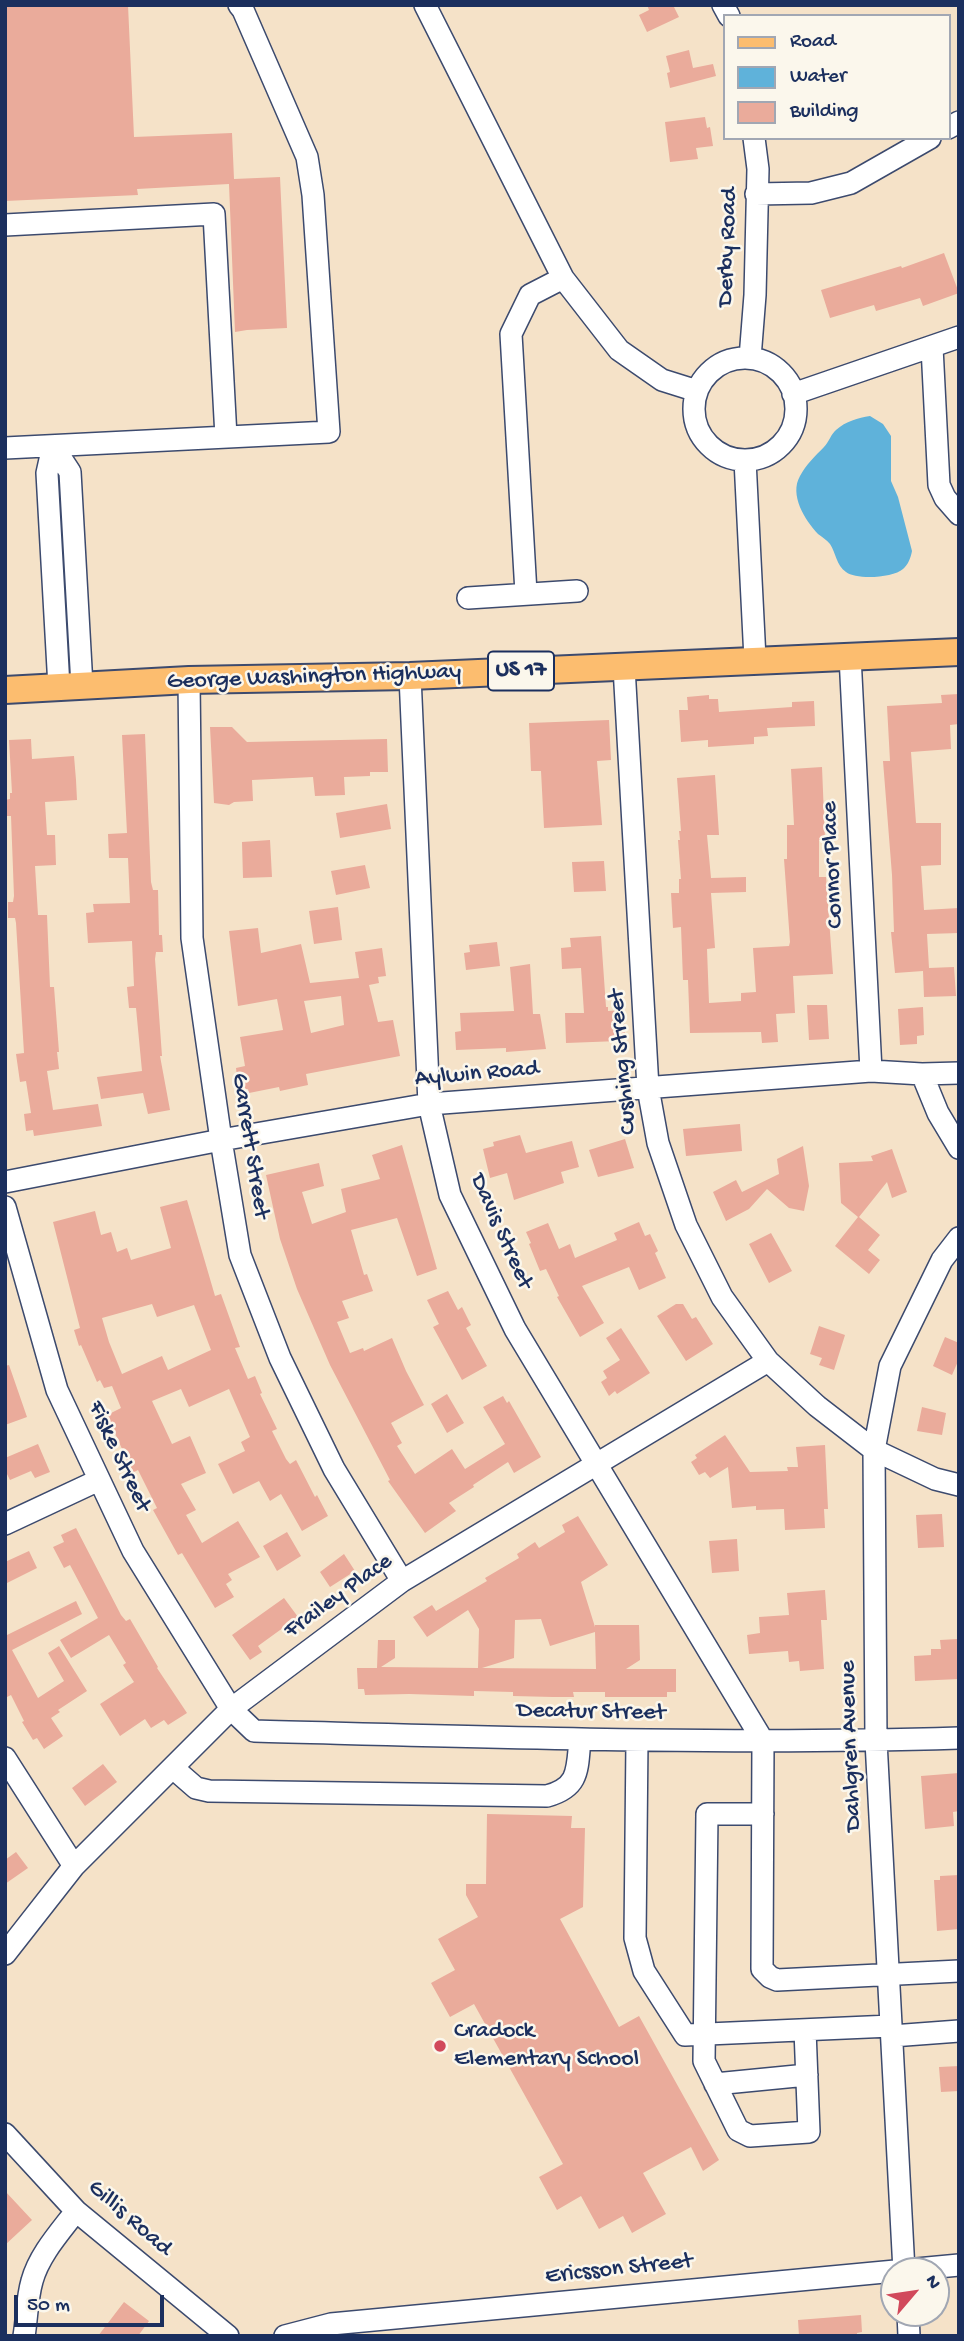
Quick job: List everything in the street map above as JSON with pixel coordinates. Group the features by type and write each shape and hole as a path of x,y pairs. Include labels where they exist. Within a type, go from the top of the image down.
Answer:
{"main road":[{"name":"George Washington Highway","path":"5,691 189,680 411,676 959,652"}],"street":[{"path":"5,448 329,432 313,195 307,157 239,5"},
{"path":"425,5 563,278 619,350 662,380 698,391"},
{"name":"Derby Road","path":"750,358 755,295 758,169 754,140"},
{"path":"756,194 811,193 851,183 926,140"},
{"path":"5,225 214,214 226,437"},
{"path":"526,593 511,334 530,295 563,278"},
{"path":"793,394 959,337"},
{"path":"932,347 939,485 945,498 959,514"},
{"path":"750,358 777,370 787,381 796,410 793,426 786,440 775,451 761,458 745,460 714,450 703,438 696,423 694,407 706,376 718,366 733,360 750,358"},
{"path":"53,446 71,472 70,687"},
{"path":"745,460 755,659"},
{"path":"468,598 577,591"},
{"name":"Connor Place","path":"850,656 870,1071"},
{"name":"Cushing Street","path":"624,667 648,1087 658,1143 687,1225 722,1297 768,1360 817,1406 874,1450 935,1479 959,1485"},
{"name":"Davis Street","path":"411,676 429,1104 450,1195 515,1329 763,1741"},
{"name":"Garrett Street","path":"189,680 192,938 240,1255 280,1358 334,1469 402,1581"},
{"name":"Aylwin Road","path":"5,1182 221,1140 429,1104 870,1071 959,1073"},
{"path":"922,1074 938,1113 959,1148"},
{"name":"Fiske Street","path":"5,1207 57,1390 133,1551 232,1709"},
{"name":"Dahlgren Avenue","path":"903,2257 876,1741 874,1450 890,1366 942,1260 959,1238"},
{"name":"Frailey Place","path":"5,1954 74,1866 232,1709 402,1581 768,1360"},
{"path":"5,1524 99,1480"},
{"name":"Decatur Street","path":"232,1709 254,1731 637,1740 876,1741 959,1738"},
{"path":"173,1768 196,1788 209,1791 547,1796 562,1792 572,1783 577,1771 580,1739"},
{"path":"637,1740 635,1938 644,1971 685,2035 805,2030 959,2031"},
{"path":"763,1741 762,1969 769,1978 777,1980 959,1971"},
{"path":"5,1758 74,1866"},
{"path":"763,1814 707,1814 704,2062 738,2130 750,2136 809,2133 805,2030"},
{"path":"715,2084 807,2075"},
{"name":"Gillis Road","path":"5,2134 76,2211 228,2336"},
{"path":"24,2336 32,2281 38,2266 76,2211"},
{"name":"Ericsson Street","path":"285,2336 331,2324 880,2272"}],"water":[{"path":"870,416 883,424 891,436 891,481 898,497 912,551 906,565 898,572 866,577 851,575 843,569 830,544 808,522 796,491 802,472 834,432 848,422"}],"building":[{"path":"5,5 128,5 134,137 232,133 234,179 280,177 287,328 235,332 229,184 137,189 138,195 5,201"},
{"path":"647,5 673,5 679,17 647,32 639,15 649,10"},
{"path":"689,50 693,68 713,64 716,76 670,88 666,56"},
{"path":"705,117 707,128 710,127 713,146 696,148 698,159 670,162 665,122"},
{"path":"944,253 959,293 923,306 920,298 876,311 874,305 830,318 821,290 901,266 902,268"},
{"path":"959,694 959,724 950,725 951,749 911,752 916,823 941,823 941,865 921,866 924,910 959,908 959,933 927,934 929,968 954,967 956,996 924,997 923,971 895,973 891,932 894,932 892,875 883,761 890,761 887,706 942,703 941,695"},
{"path":"709,695 709,699 718,699 719,712 792,707 792,702 814,701 815,726 767,728 768,736 754,737 754,744 708,747 708,740 681,742 679,710 688,710 687,697"},
{"path":"609,720 611,760 597,761 602,825 544,828 541,771 531,771 529,723"},
{"path":"210,727 232,727 247,742 387,739 388,772 344,777 345,795 315,796 313,777 252,780 253,801 234,802 229,805 214,803"},
{"path":"145,734 151,882 153,890 158,890 159,935 162,935 163,952 156,952 155,959 160,1056 170,1110 148,1114 143,1093 101,1099 97,1077 142,1071 136,1008 129,1008 127,987 134,986 132,941 88,943 86,913 94,912 93,904 130,903 128,858 109,858 108,834 127,833 122,735"},
{"path":"31,739 32,759 74,756 76,780 77,800 45,802 47,835 55,835 56,865 35,866 38,915 47,915 50,987 54,987 59,1052 59,1069 47,1071 53,1110 98,1104 102,1126 34,1136 33,1130 26,1131 24,1114 31,1113 26,1081 20,1082 16,1054 24,1053 16,923 15,918 8,918 8,902 13,902 14,896 11,816 5,816 5,800 10,799 12,793 9,740"},
{"path":"822,767 825,840 819,840 819,877 826,877 833,974 793,976 795,1013 776,1014 778,1042 762,1043 761,1032 690,1033 688,980 683,980 681,927 673,928 671,893 679,893 681,879 677,778 715,775 719,835 707,835 711,878 746,877 746,892 711,893 715,948 707,949 709,1003 741,1001 741,993 756,992 753,948 789,946 790,942 784,859 787,859 787,825 794,825 791,769"},
{"path":"387,804 391,829 340,838 336,813"},
{"path":"270,840 272,877 243,878 242,842"},
{"path":"604,861 606,891 574,892 572,862"},
{"path":"365,865 370,888 336,895 331,871"},
{"path":"338,907 342,940 314,944 309,911"},
{"path":"258,928 261,953 301,944 310,983 359,978 355,952 382,948 386,976 378,977 379,983 369,985 378,1022 393,1020 400,1056 306,1074 308,1085 280,1091 279,1087 249,1093 248,1089 236,1092 233,1077 237,1076 236,1068 245,1066 240,1037 283,1030 277,999 238,1006 229,931","holes":["341,996 344,1025 311,1033 304,1001"]},
{"path":"601,936 606,1007 608,1011 624,1010 625,1035 619,1035 619,1041 566,1043 565,1013 584,1013 581,968 562,969 561,948 571,947 570,938"},
{"path":"497,942 500,966 466,970 464,953 470,952 469,945"},
{"path":"530,964 533,1014 540,1014 546,1049 506,1052 506,1048 456,1050 455,1032 461,1031 460,1013 514,1011 510,967"},
{"path":"807,1005 827,1005 829,1039 809,1040"},
{"path":"923,1007 924,1035 917,1036 917,1044 900,1045 898,1009"},
{"path":"740,1124 742,1151 686,1156 683,1129"},
{"path":"520,1135 526,1153 572,1141 579,1167 561,1172 564,1183 514,1200 507,1173 490,1178 483,1149 494,1146 493,1142"},
{"path":"625,1139 634,1168 598,1177 589,1150"},
{"path":"402,1145 437,1269 417,1276 397,1218 351,1230 364,1275 367,1274 373,1291 342,1301 349,1318 337,1322 350,1353 363,1348 364,1351 392,1338 424,1405 391,1423 402,1443 397,1446 415,1474 452,1449 465,1469 505,1444 483,1407 503,1396 507,1403 509,1401 541,1457 514,1473 508,1462 449,1503 456,1511 425,1533 388,1481 390,1480 330,1365 297,1289 280,1239 266,1175 319,1163 324,1186 302,1192 312,1224 346,1212 341,1189 380,1179 372,1155"},
{"path":"803,1146 809,1186 804,1211 789,1208 767,1189 749,1209 726,1221 713,1192 736,1180 742,1192 779,1174 777,1159"},
{"path":"892,1149 907,1192 892,1198 887,1182 859,1217 880,1235 868,1250 880,1260 869,1274 835,1246 858,1217 841,1203 839,1163 873,1161 871,1156"},
{"path":"187,1200 215,1296 221,1294 240,1347 235,1348 248,1379 255,1376 262,1393 260,1394 277,1429 272,1431 286,1459 290,1464 296,1460 328,1516 302,1531 281,1494 270,1501 259,1481 233,1494 218,1464 245,1451 241,1442 250,1437 229,1389 189,1407 181,1389 152,1401 172,1444 190,1436 206,1473 181,1484 196,1510 186,1515 202,1543 238,1521 260,1557 228,1574 232,1580 226,1584 234,1597 215,1608 182,1553 178,1555 153,1510 157,1508 138,1470 132,1473 125,1458 107,1415 121,1408 112,1386 104,1388 100,1380 97,1382 74,1330 80,1328 53,1222 95,1211 101,1235 111,1232 117,1252 127,1248 131,1260 171,1248 160,1207","holes":["152,1304 157,1317 194,1305 211,1350 168,1370 162,1356 122,1374 102,1318"]},
{"path":"639,1222 645,1236 650,1234 666,1278 639,1290 629,1267 582,1286 604,1323 580,1337 557,1297 559,1296 546,1269 540,1271 526,1232 548,1223 559,1249 570,1244 575,1258 617,1240 614,1233"},
{"path":"771,1233 792,1271 769,1283 749,1244"},
{"path":"448,1291 458,1310 462,1307 471,1325 466,1328 487,1366 462,1380 433,1327 439,1324 427,1300"},
{"path":"676,1304 683,1304 692,1319 696,1317 713,1344 686,1361 657,1316"},
{"path":"819,1326 845,1335 834,1370 819,1365 822,1358 810,1354"},
{"path":"621,1328 650,1373 617,1394 615,1391 609,1396 601,1382 607,1378 603,1371 620,1360 606,1338"},
{"path":"945,1337 959,1343 959,1359 952,1375 933,1366"},
{"path":"9,1365 27,1417 5,1425 5,1366"},
{"path":"447,1394 464,1423 447,1433 431,1404"},
{"path":"922,1407 946,1413 942,1435 917,1431"},
{"path":"725,1435 750,1472 788,1471 787,1467 798,1467 796,1447 825,1445 828,1509 824,1509 825,1528 785,1530 784,1509 756,1510 756,1506 732,1508 728,1467 710,1478 705,1472 699,1475 691,1462 697,1458 695,1455"},
{"path":"38,1444 50,1472 35,1478 31,1471 10,1480 5,1470 5,1458"},
{"path":"942,1514 944,1547 918,1548 916,1515"},
{"path":"578,1516 608,1565 581,1582 595,1627 639,1625 640,1660 626,1669 676,1669 676,1692 667,1692 667,1697 605,1697 605,1692 573,1692 574,1697 553,1697 474,1691 474,1696 365,1695 364,1689 358,1689 357,1668 377,1668 378,1640 395,1640 395,1658 381,1667 478,1668 479,1629 468,1610 427,1637 413,1617 432,1605 436,1611 487,1581 485,1578 519,1558 517,1554 535,1542 539,1548 565,1532 562,1525","holes":["541,1619 550,1646 595,1632 596,1669 482,1668 514,1658 515,1620"]},
{"path":"76,1528 121,1615 126,1621 130,1619 157,1668 187,1713 168,1725 164,1720 151,1728 145,1719 120,1736 100,1704 134,1682 109,1635 71,1658 60,1640 98,1618 70,1565 64,1568 53,1547 64,1542 61,1535"},
{"path":"287,1532 301,1556 277,1571 263,1546"},
{"path":"737,1539 739,1571 712,1573 709,1541"},
{"path":"29,1551 37,1568 5,1584 5,1562"},
{"path":"344,1554 355,1571 330,1587 320,1572"},
{"path":"825,1590 827,1620 821,1620 824,1669 800,1671 799,1661 789,1662 788,1651 749,1654 747,1635 760,1633 759,1617 789,1615 787,1593"},
{"path":"284,1598 298,1617 258,1646 262,1652 250,1660 232,1635"},
{"path":"76,1601 82,1614 12,1650 38,1698 64,1681 48,1653 59,1646 87,1691 58,1710 60,1712 51,1718 63,1736 44,1749 37,1738 33,1740 22,1722 24,1721 11,1695 5,1698 5,1636"},
{"path":"958,1639 959,1679 915,1681 914,1656 931,1655 931,1649 941,1649 940,1640"},
{"path":"103,1764 117,1782 85,1806 72,1788"},
{"path":"959,1773 959,1811 953,1812 954,1826 925,1829 921,1776"},
{"path":"487,1814 572,1816 571,1828 585,1828 583,1907 560,1919 619,2027 639,2016 719,2160 703,2171 691,2147 643,2173 666,2214 632,2233 623,2216 599,2229 581,2196 557,2210 539,2177 563,2164 474,2004 450,2017 431,1983 455,1970 438,1939 478,1917 466,1895 466,1884 486,1884"},
{"path":"16,1852 28,1868 5,1884 5,1860"},
{"path":"959,1875 959,1929 937,1931 934,1880 940,1880 940,1876"},
{"path":"959,2066 959,2091 941,2092 939,2067"},
{"path":"5,2191 32,2220 5,2245"},
{"path":"124,2302 149,2321 138,2336 98,2336"},
{"path":"861,2315 862,2332 857,2333 857,2336 799,2336 798,2320"}],"place":[{"name":"Cradock Elementary School","path":"440,2046"}]}
